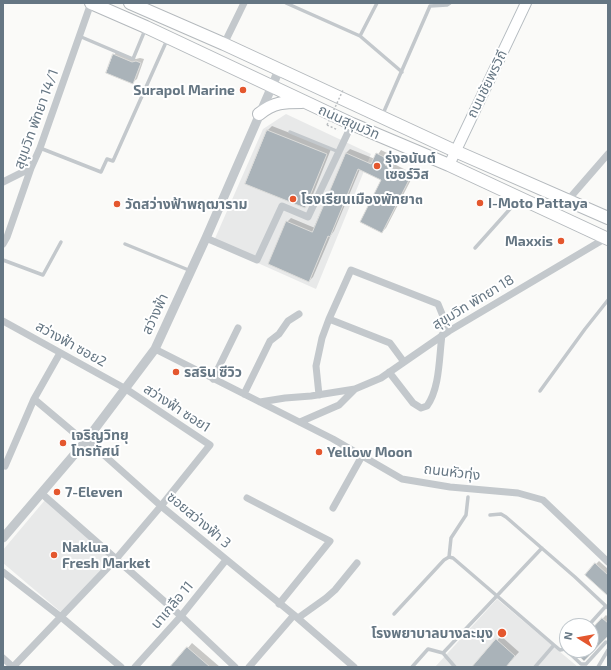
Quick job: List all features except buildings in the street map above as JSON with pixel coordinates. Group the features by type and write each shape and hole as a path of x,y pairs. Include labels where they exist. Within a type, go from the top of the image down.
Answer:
{"highway":[{"name":"ถนนสุขุมวิท","path":"91,3 146,27 352,124 449,165 607,238"},
{"name":"ถนนสุขุมวิท","path":"130,3 148,7 279,70 455,151 608,218"},
{"path":"259,114 266,108 275,104 306,102"}],"main road":[{"name":"ถนนชัยพรวิถี","path":"449,165 526,3"}],"street":[{"name":"สุขุมวิท พัทยา 14/1","path":"3,244 7,237 31,168 40,148 91,3"},
{"path":"224,44 244,3"},
{"name":"สว่างฟ้า","path":"3,538 86,441 155,349 206,238 279,70"},
{"path":"206,238 257,260 282,206 308,217 352,124"},
{"path":"568,200 608,154"},
{"path":"3,182 31,168"},
{"path":"11,178 20,180 24,190"},
{"name":"สุขุมวิท พัทยา 18","path":"260,402 355,389 381,378 442,335 607,238"},
{"path":"318,395 316,366 322,338 351,270 438,304 449,331"},
{"path":"244,394 270,341 279,334 288,321 299,314"},
{"path":"329,319 390,343 404,362"},
{"name":"สว่างฟ้า ซอย2","path":"3,321 126,389"},
{"path":"213,379 238,328"},
{"path":"389,372 413,403 420,408 427,406 432,400 435,388 442,335"},
{"name":"ถนนหัวทุ่ง","path":"155,349 300,422 402,479 518,493 543,500 608,562"},
{"path":"5,466 34,399 60,353"},
{"name":"สว่างฟ้า ซอย1","path":"126,389 210,445 161,506"},
{"name":"สุขุมวิท พัทยา 18","path":"300,422 339,405 355,389"},
{"name":"ซอยสว่างฟ้า 3","path":"34,399 354,667"},
{"path":"332,508 362,456"},
{"path":"41,493 181,616 235,667"},
{"path":"247,498 330,540 279,604"},
{"path":"3,658 13,667 116,558 161,506"},
{"name":"นาเกลือ 11","path":"135,667 181,616 226,560"},
{"path":"249,667 296,617 326,598 335,590 357,563"},
{"path":"3,572 61,617 121,667"}],"lane":[{"path":"286,3 360,36 402,72"},
{"path":"360,36 377,3"},
{"path":"382,117 430,6 447,5 450,3"},
{"path":"79,36 133,59 146,27"},
{"path":"40,148 101,172 107,159 113,161 168,38"},
{"path":"290,132 339,152"},
{"path":"475,248 520,198"},
{"path":"3,260 43,275 60,242"},
{"path":"125,244 191,271"},
{"path":"540,391 608,300"},
{"path":"394,614 439,565 449,557 450,538 466,514 468,497"},
{"path":"490,515 503,515 607,607 596,618"},
{"path":"443,653 542,548"},
{"path":"449,557 457,560 559,649"},
{"path":"599,650 606,642"},
{"path":"535,667 554,645"},
{"path":"412,667 428,649 443,653 455,667"},
{"path":"598,667 608,650"},
{"path":"575,658 581,664 586,664 591,658"}],"path":[{"path":"334,128 327,125 343,90"}],"shaded area":[{"name":"โรงเรียนเมืองพัทยา๓","path":"286,114 371,154 316,289 213,243 263,129"},
{"name":"Naklua Fresh Market","path":"45,500 111,559 62,613 3,563 3,550"},
{"name":"โรงพยาบาลบางละมุง","path":"497,599 559,651 559,658 567,658 578,667 435,667"}],"place":[{"name":"Surapol Marine","path":"243,90"},
{"name":"รุ่งอนันต์ เซอร์วิส","path":"377,166"},
{"name":"โรงเรียนเมืองพัทยา๓","path":"293,199"},
{"name":"I-Moto Pattaya","path":"480,203"},
{"name":"วัดสว่างฟ้าพฤฒาราม","path":"117,204"},
{"name":"Maxxis","path":"561,241"},
{"name":"รสริน ซีวิว","path":"176,372"},
{"name":"เจริญวิทยุ โทรทัศน์","path":"63,443"},
{"name":"Yellow Moon","path":"319,452"},
{"name":"7-Eleven","path":"57,492"},
{"name":"Naklua Fresh Market","path":"54,555"},
{"name":"โรงพยาบาลบางละมุง","path":"502,633"}]}
